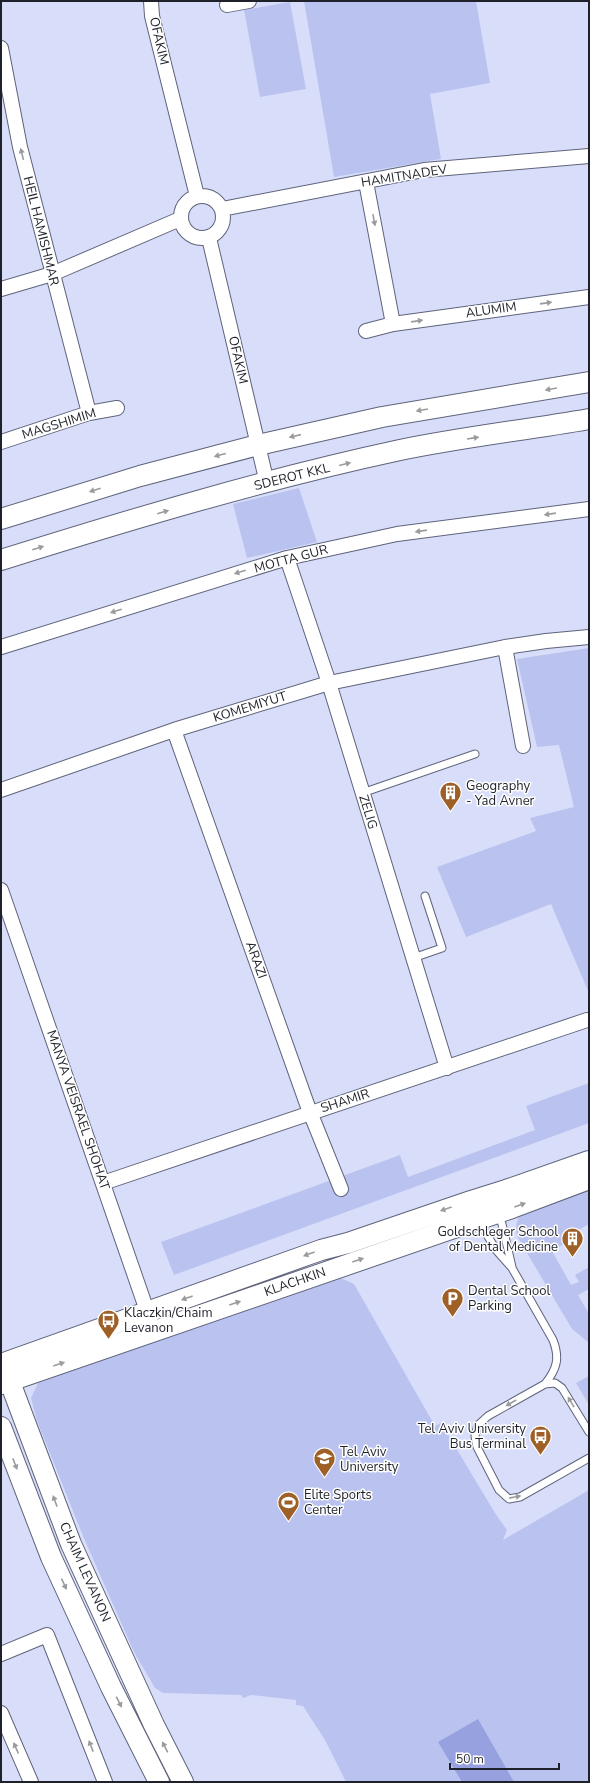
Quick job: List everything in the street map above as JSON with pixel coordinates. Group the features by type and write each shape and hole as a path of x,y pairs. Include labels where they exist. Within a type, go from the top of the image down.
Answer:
{"main road":[{"path":"1,519 140,476 258,445 382,417 589,382"},
{"name":"SDEROT KKL","path":"1,560 103,528 266,483 400,450 589,419"},
{"name":"KLACHKIN","path":"494,1204 589,1161"},
{"name":"KLACHKIN","path":"3,1370 147,1312 321,1250 589,1179"},
{"name":"KLACHKIN","path":"3,1370 35,1373 154,1331 474,1210"},
{"name":"CHAIM LEVANON","path":"3,1370 31,1436 71,1544 154,1725 183,1782"},
{"path":"31,1436 27,1404 28,1391 35,1373"},
{"name":"CHAIM LEVANON","path":"1,1427 51,1557 111,1687 159,1782"}],"street":[{"name":"OFAKIM","path":"151,1 152,16 197,196"},
{"path":"227,5 249,1"},
{"name":"HEIL HAMISHMAR","path":"1,48 20,147 89,412"},
{"name":"HAMITNADEV","path":"222,209 424,170 589,156"},
{"path":"366,182 393,324"},
{"path":"197,196 209,197 219,204 222,209 222,226 214,235 208,238 202,239 190,235 182,225 180,219 183,207 187,202 197,196"},
{"path":"1,289 52,274 180,219"},
{"name":"OFAKIM","path":"208,238 266,483"},
{"name":"ALUMIM","path":"366,331 393,324 589,297"},
{"name":"MAGSHIMIM","path":"1,442 89,412 117,408"},
{"name":"MOTTA GUR","path":"1,647 287,558 398,534 589,509"},
{"name":"ZELIG","path":"287,558 329,683 447,1068"},
{"name":"KOMEMIYUT","path":"1,790 174,730 329,683 505,647 589,637"},
{"path":"505,647 523,746"},
{"name":"ARAZI","path":"174,730 310,1112 341,1189"},
{"name":"MANYA VEISRAEL SHOHAT","path":"1,890 154,1331"},
{"name":"SHAMIR","path":"103,1183 310,1112 447,1068 587,1020"},
{"path":"1,1654 47,1636 105,1782"},
{"path":"1,1713 31,1782"}],"lane":[{"path":"362,793 475,754"},
{"path":"413,958 442,948 425,896"},
{"path":"494,1204 502,1224 512,1268"},
{"path":"474,1210 496,1250 512,1268 558,1351 556,1364 551,1376 545,1384"},
{"path":"589,1432 562,1388 555,1383 545,1384 488,1416 478,1425 475,1436 477,1447 499,1490 509,1499 520,1497 589,1458"}],"shaded area":[{"path":"304,1 476,1 490,83 430,94 441,159 334,177"},
{"path":"290,2 306,89 260,97 244,10"},
{"path":"299,488 317,542 247,558 233,504"},
{"path":"589,648 589,993 551,904 466,937 437,867 536,831 530,818 574,807 559,745 537,747 517,659"},
{"path":"589,1083 589,1123 174,1275 161,1242 400,1155 408,1177 535,1130 526,1106"},
{"path":"589,1190 589,1224 572,1234 574,1238 552,1251 571,1285 579,1282 575,1275 589,1267 589,1289 578,1295 589,1314 588,1342 572,1329 517,1236 516,1227 521,1213"},
{"name":"Elite Sports Center","path":"336,1276 354,1284 435,1426 441,1423 495,1513 507,1530 503,1540 589,1490 589,1782 346,1782 325,1740 303,1706 296,1705 296,1700 251,1695 243,1698 241,1695 163,1693 155,1688 134,1652 83,1536 37,1421 31,1398 38,1383"},
{"path":"589,1376 589,1405 576,1383"},
{"path":"478,1719 514,1782 462,1782 438,1742"}],"place":[{"name":"Geography - Yad Avner","path":"451,812"},
{"name":"Goldschleger School of Dental Medicine","path":"573,1258"},
{"name":"Dental School Parking","path":"452,1318"},
{"name":"Klaczkin/Chaim Levanon","path":"108,1340"},
{"name":"Tel Aviv University Bus Terminal","path":"541,1456"},
{"name":"Tel Aviv University","path":"324,1478"},
{"name":"Elite Sports Center","path":"289,1522"}]}
